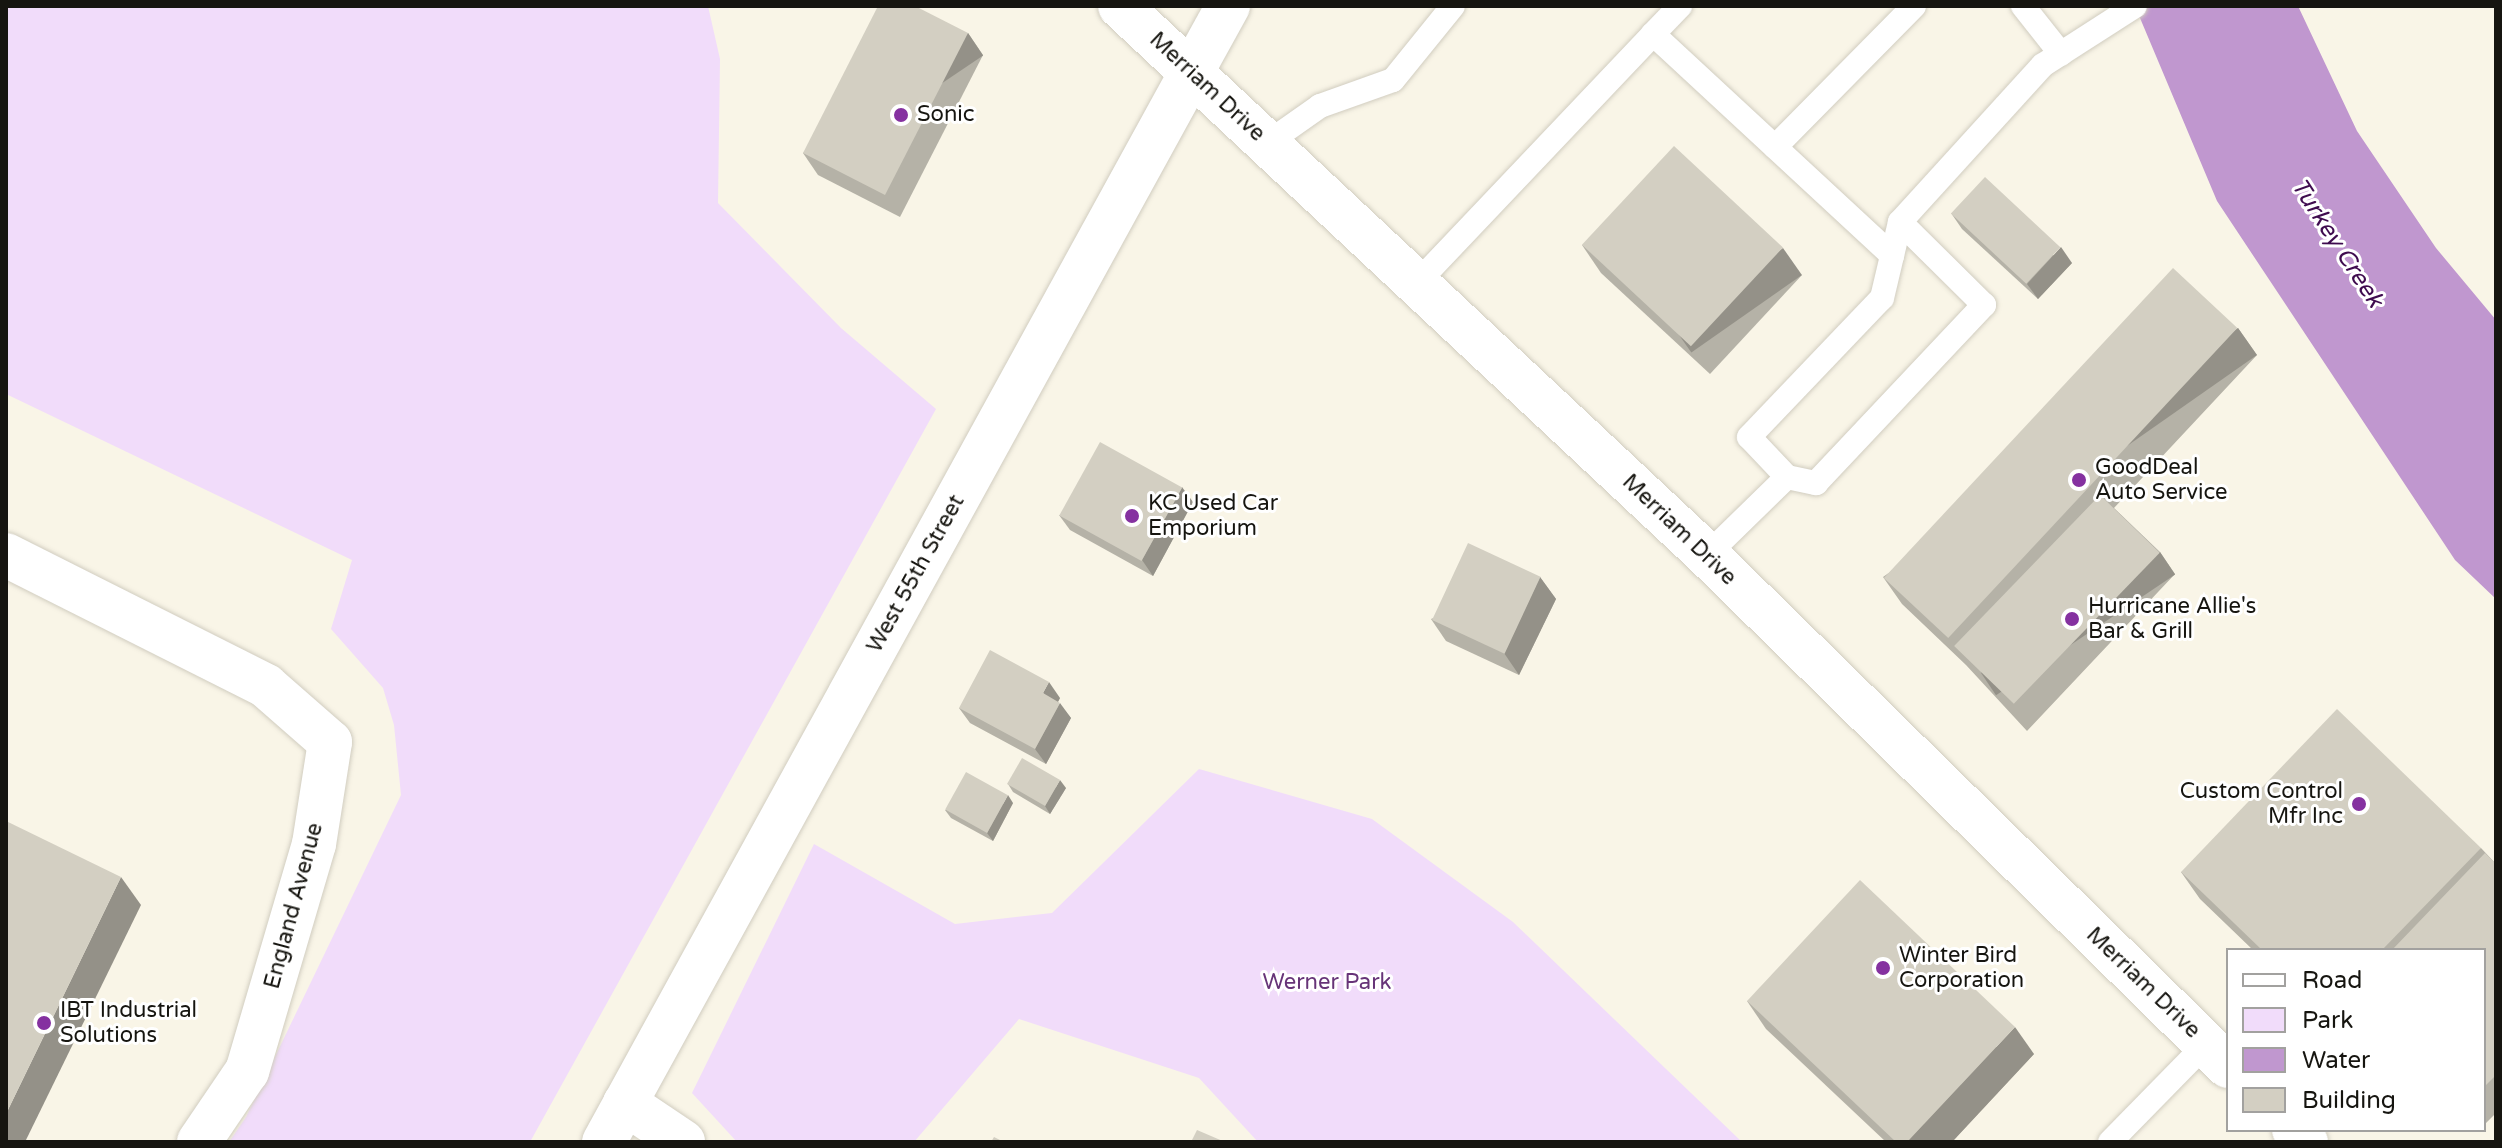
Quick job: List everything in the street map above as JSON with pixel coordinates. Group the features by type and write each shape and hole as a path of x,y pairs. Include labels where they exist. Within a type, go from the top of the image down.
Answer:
{"street":[{"name":"Merriam Drive","path":"1120,6 1707,555 2217,1055"},
{"name":"West 55th Street","path":"604,1142 1228,6"},
{"name":"England Avenue","path":"6,555 266,686 330,742 314,844 247,1071 199,1142"},
{"path":"625,1103 683,1142"}],"lane":[{"path":"1416,284 1680,6"},
{"path":"1775,147 1914,6"},
{"path":"2023,6 2061,54"},
{"path":"1266,144 1320,106 1393,80 1448,7"},
{"path":"1900,222 1984,305 1816,483 1787,477 1749,437 1882,298 1900,222 2043,65 2126,12"},
{"path":"1653,34 1892,255"},
{"path":"1707,555 1787,477"},
{"path":"2110,1142 2217,1055"}],"green space":[{"path":"6,6 708,6 720,59 718,203 841,328 936,409 530,1142 229,1142 246,1117 401,795 394,725 383,688 331,629 352,560 6,394"},
{"name":"Werner Park","path":"1199,769 1372,819 1513,922 1742,1142 1258,1142 1199,1078 1019,1019 914,1142 737,1142 692,1093 814,844 955,924 1052,913"}],"water":[{"name":"Turkey Creek","path":"2128,6 2298,6 2357,131 2436,248 2496,320 2496,599 2455,560 2217,201 2140,18"}],"building":[{"name":"Sonic","path":"878,6 915,6 968,33 885,195 803,153"},
{"path":"1674,146 1783,248 1691,346 1582,245"},
{"path":"1985,177 2060,247 2026,284 1951,214"},
{"name":"GoodDeal Auto Service","path":"2173,268 2237,328 1948,638 1884,578"},
{"name":"KC Used Car Emporium","path":"1100,442 1182,488 1141,561 1059,515"},
{"name":"Hurricane Allie's Bar & Grill","path":"2100,495 2160,553 2014,704 1954,646"},
{"path":"1468,543 1541,577 1505,654 1432,620"},
{"path":"990,650 1049,682 1043,693 1060,703 1035,749 959,708"},
{"name":"Custom Control Mfr Inc","path":"2337,709 2481,848 2384,948 2260,948 2181,872"},
{"path":"1022,758 1060,780 1045,806 1007,784"},
{"path":"966,772 1008,795 987,833 945,810"},
{"name":"IBT Industrial Solutions","path":"6,821 121,877 6,1114"},
{"path":"2485,853 2496,864 2496,1075 2486,1085 2486,948 2394,948"},
{"name":"Winter Bird Corporation","path":"1860,880 2015,1027 1907,1142 1896,1142 1747,1001"},
{"path":"1197,1130 1225,1142 1191,1142"}],"place":[{"name":"Sonic","path":"901,115"},
{"name":"GoodDeal Auto Service","path":"2079,480"},
{"name":"KC Used Car Emporium","path":"1132,516"},
{"name":"Hurricane Allie's Bar & Grill","path":"2072,619"},
{"name":"Custom Control Mfr Inc","path":"2359,804"},
{"name":"Winter Bird Corporation","path":"1883,968"},
{"name":"IBT Industrial Solutions","path":"44,1023"}]}
